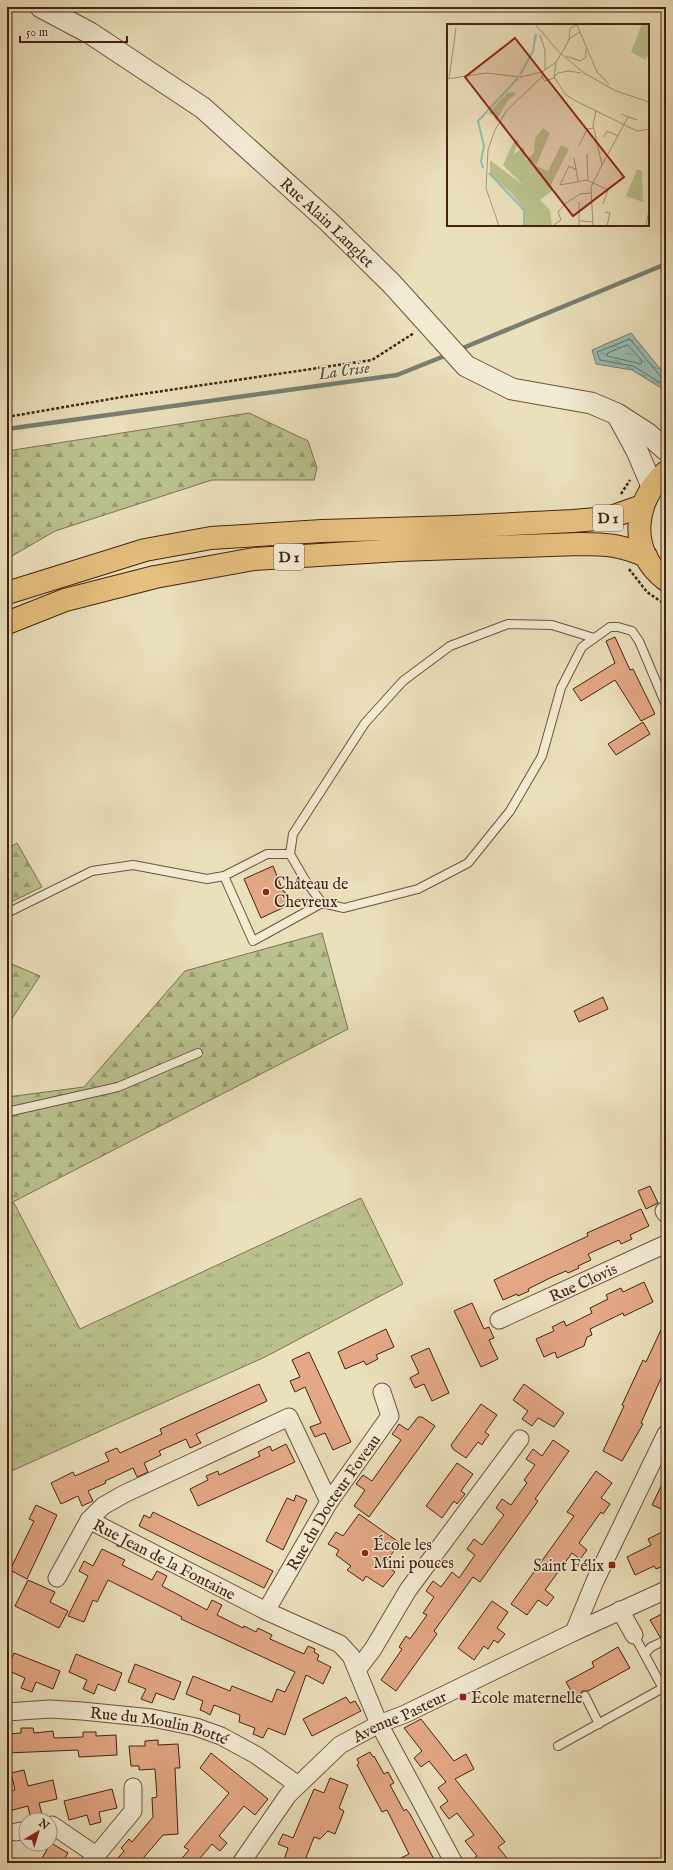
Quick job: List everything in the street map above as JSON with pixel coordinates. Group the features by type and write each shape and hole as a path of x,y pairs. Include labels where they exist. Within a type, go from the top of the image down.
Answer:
{"main road":[{"path":"659,479 642,506 639,523 640,534 646,556 659,575 666,580"},
{"name":"D 1","path":"7,593 145,550 211,538 322,531 455,527 573,521 608,518 642,506"},
{"name":"D 1","path":"7,623 65,600 155,577 254,559 399,550 580,544 609,544 627,548 646,556"}],"street":[{"name":"Rue Alain Langlet","path":"41,7 90,33 203,108 328,221 392,284 466,366 512,389 591,403 617,414 648,434 666,450"},
{"path":"617,414 637,451 659,479"},
{"name":"Rue Clovis","path":"499,1320 666,1244"},
{"name":"Rue du Docteur Foveau","path":"266,1611 329,1502 390,1416 382,1392"},
{"name":"Rue Jean de la Fontaine","path":"329,1502 289,1417 124,1494 103,1506 89,1520 266,1611 340,1644 351,1656 366,1696 379,1724 454,1863"},
{"path":"574,1632 595,1581 666,1434"},
{"path":"357,1670 373,1649 408,1590 520,1439"},
{"path":"57,1578 89,1520"},
{"name":"Avenue Pasteur","path":"242,1863 288,1795 340,1745 379,1724 405,1714 620,1610 666,1590"},
{"path":"620,1610 634,1635"},
{"name":"Rue du Moulin Botté","path":"7,1712 50,1709 82,1711 152,1718 196,1727 221,1736 256,1755 298,1785"},
{"path":"58,1830 93,1859 133,1810 133,1787"}],"lane":[{"path":"594,638 552,625 508,624 450,646 404,681 365,723 293,834 290,854 305,880 322,903 344,908 418,889 468,863 510,811 542,756 561,688 582,647 610,627 618,627 632,631 639,641 666,705"},
{"path":"7,914 92,871 133,865 207,879 224,876 267,854 290,854"},
{"path":"224,876 253,941 322,903"},
{"path":"7,1112 118,1087 198,1053"},
{"path":"558,1746 665,1691 634,1635"},
{"path":"645,1654 651,1647 666,1640"},
{"path":"586,1696 599,1724"}],"path":[{"path":"7,417 122,397 372,360 428,324"}],"green space":[{"path":"249,413 308,441 317,468 314,480 212,480 55,531 7,559 7,451"},
{"path":"17,843 42,887 7,904 7,849"},
{"path":"322,933 348,1029 7,1205 7,1097 84,1087 185,971"},
{"path":"7,962 40,976 7,1026"},
{"path":"361,1198 403,1284 265,1357 7,1473 7,1205 14,1203 80,1329"}],"water":[{"path":"631,333 666,376 666,383 663,389 632,370 596,364 592,350"}],"building":[{"path":"615,637 630,670 633,669 655,714 641,721 615,680 581,701 573,689 615,663 606,641"},
{"path":"643,722 650,734 616,755 608,744"},
{"name":"Château de Chevreux","path":"273,866 283,891 286,893 291,904 261,918 244,879"},
{"path":"603,997 608,1009 579,1022 574,1011"},
{"path":"650,1186 658,1203 646,1209 638,1191"},
{"path":"641,1209 649,1226 630,1235 632,1239 621,1244 619,1240 588,1254 591,1260 578,1266 579,1268 568,1273 566,1271 528,1289 529,1291 503,1300 494,1280 588,1236 587,1233"},
{"path":"644,1282 653,1302 624,1316 623,1313 590,1329 592,1335 587,1337 584,1346 557,1358 555,1352 544,1357 536,1339 554,1331 552,1327 564,1321 566,1326 592,1313 590,1308 608,1299 606,1295 621,1288 623,1292"},
{"path":"472,1303 484,1329 489,1327 494,1338 489,1340 498,1359 481,1367 454,1311"},
{"path":"666,1319 666,1367 641,1423 643,1424 622,1461 603,1451 643,1360 646,1362"},
{"path":"386,1329 394,1347 376,1355 378,1359 366,1365 364,1361 345,1369 338,1352"},
{"path":"429,1348 449,1393 432,1401 424,1384 415,1388 410,1378 419,1373 411,1356"},
{"path":"309,1352 351,1442 333,1450 325,1433 315,1437 310,1427 321,1423 305,1387 295,1392 290,1381 300,1377 292,1360"},
{"path":"259,1384 267,1401 196,1434 201,1443 190,1448 186,1439 159,1451 161,1455 144,1463 148,1472 137,1477 133,1468 105,1481 106,1483 88,1491 93,1501 82,1506 78,1496 61,1504 51,1483 73,1472 75,1476 109,1461 105,1453 117,1448 120,1453 162,1434 160,1429"},
{"path":"524,1384 564,1413 554,1427 538,1418 532,1426 522,1419 528,1411 513,1400"},
{"path":"481,1404 497,1415 485,1432 489,1435 482,1445 478,1442 466,1458 453,1449 451,1445"},
{"path":"418,1417 422,1417 435,1426 369,1517 354,1506 365,1490 356,1484 363,1475 372,1481 401,1440 392,1434 399,1424 408,1430"},
{"path":"553,1440 569,1451 535,1499 538,1501 480,1582 473,1577 434,1631 437,1634 396,1691 381,1680 402,1649 399,1647 406,1636 410,1639 427,1615 423,1613 434,1597 426,1591 433,1581 441,1587 452,1572 459,1578 475,1555 467,1549 474,1539 482,1545 504,1515 496,1508 502,1499 511,1505 527,1483 524,1480 535,1465 526,1459 533,1449 542,1456"},
{"path":"286,1444 295,1462 198,1506 190,1489 208,1480 206,1476 218,1471 219,1475 260,1456 258,1452 270,1446 272,1451"},
{"path":"457,1463 473,1474 461,1491 465,1494 457,1504 454,1501 442,1518 426,1506"},
{"path":"596,1471 612,1483 601,1498 610,1504 603,1514 601,1512 579,1543 587,1550 580,1559 572,1553 545,1590 554,1597 547,1606 538,1600 527,1615 511,1604 574,1516 567,1512"},
{"path":"666,1476 666,1511 652,1505"},
{"path":"296,1495 307,1500 283,1550 266,1541 287,1498 294,1501"},
{"path":"36,1505 57,1515 27,1579 10,1570 34,1521 29,1519"},
{"path":"153,1512 273,1571 264,1588 139,1526 144,1515 150,1518"},
{"name":"École les Mini pouces","path":"359,1514 400,1543 384,1564 395,1572 383,1587 366,1576 363,1581 347,1570 351,1566 336,1555 339,1550 328,1544 336,1532 343,1536"},
{"path":"666,1530 666,1565 656,1569 654,1566 635,1575 627,1557 651,1545 648,1539"},
{"path":"102,1549 125,1560 122,1565 152,1580 157,1571 167,1576 162,1586 207,1610 212,1600 222,1605 217,1615 243,1628 244,1626 256,1632 258,1628 272,1635 270,1639 304,1654 308,1646 315,1649 314,1652 319,1655 317,1660 331,1667 323,1684 306,1675 285,1735 268,1728 263,1738 253,1734 255,1728 239,1722 240,1715 214,1705 210,1715 200,1710 203,1701 186,1694 193,1676 230,1691 232,1686 272,1702 277,1689 285,1692 295,1672 181,1619 182,1617 108,1580 97,1602 93,1600 84,1622 68,1616 88,1576 79,1571 84,1561 93,1566"},
{"path":"28,1580 55,1592 50,1602 68,1611 59,1628 15,1606"},
{"path":"492,1601 508,1612 497,1628 505,1634 498,1643 494,1640 488,1649 484,1646 474,1660 458,1648"},
{"path":"666,1612 666,1635 660,1637 650,1620"},
{"path":"618,1647 630,1668 588,1691 582,1691 580,1696 575,1698 566,1682 594,1667 592,1662"},
{"path":"14,1653 60,1671 53,1689 36,1682 32,1692 21,1688 25,1678 7,1670"},
{"path":"76,1654 122,1673 115,1691 98,1684 94,1694 83,1689 87,1680 69,1672"},
{"path":"135,1664 181,1682 174,1700 156,1693 152,1703 141,1699 146,1689 128,1682"},
{"path":"346,1697 350,1703 355,1701 361,1711 312,1736 303,1719"},
{"path":"421,1719 454,1761 466,1754 474,1769 455,1779 505,1842 498,1847 511,1863 468,1863 477,1856 465,1841 474,1835 457,1813 449,1819 440,1807 448,1801 438,1788 446,1782 429,1761 421,1767 414,1758 422,1751 404,1728"},
{"path":"21,1728 33,1728 34,1733 53,1731 54,1738 83,1737 83,1732 96,1732 96,1736 116,1735 117,1755 79,1757 78,1750 7,1753 7,1734 21,1733"},
{"path":"158,1740 158,1745 178,1744 180,1768 175,1768 178,1834 163,1835 139,1863 114,1863 124,1851 121,1848 129,1839 132,1842 153,1817 152,1798 157,1797 155,1769 139,1770 139,1766 131,1766 129,1746 145,1746 145,1741"},
{"path":"370,1752 373,1757 374,1756 384,1774 388,1772 394,1783 390,1785 404,1811 406,1809 410,1814 436,1863 391,1863 409,1854 387,1810 382,1812 357,1765 359,1763 357,1759"},
{"path":"211,1753 268,1799 255,1815 244,1806 219,1836 227,1843 220,1851 212,1844 196,1863 178,1863 189,1850 184,1847 229,1793 200,1768"},
{"path":"24,1770 28,1786 53,1780 57,1799 39,1803 41,1812 29,1812 28,1806 9,1811 7,1791 15,1790 11,1773"},
{"path":"330,1778 348,1785 339,1808 344,1811 335,1834 328,1831 320,1839 314,1837 304,1863 283,1863 288,1848 278,1844 283,1834 293,1838 314,1789 324,1793"},
{"path":"112,1789 117,1808 99,1812 101,1822 90,1825 87,1815 69,1820 64,1801"},
{"path":"58,1847 68,1853 62,1863 39,1863 46,1852 58,1852"}],"waterway":[{"name":"La Crise","path":"458,350 666,264"},
{"name":"La Crise","path":"7,429 397,375 447,355"}],"place":[{"name":"Château de Chevreux","path":"266,892"},
{"name":"École les Mini pouces","path":"365,1553"},
{"name":"Saint Félix","path":"612,1565"},
{"name":"Ecole maternelle","path":"463,1697"}]}
